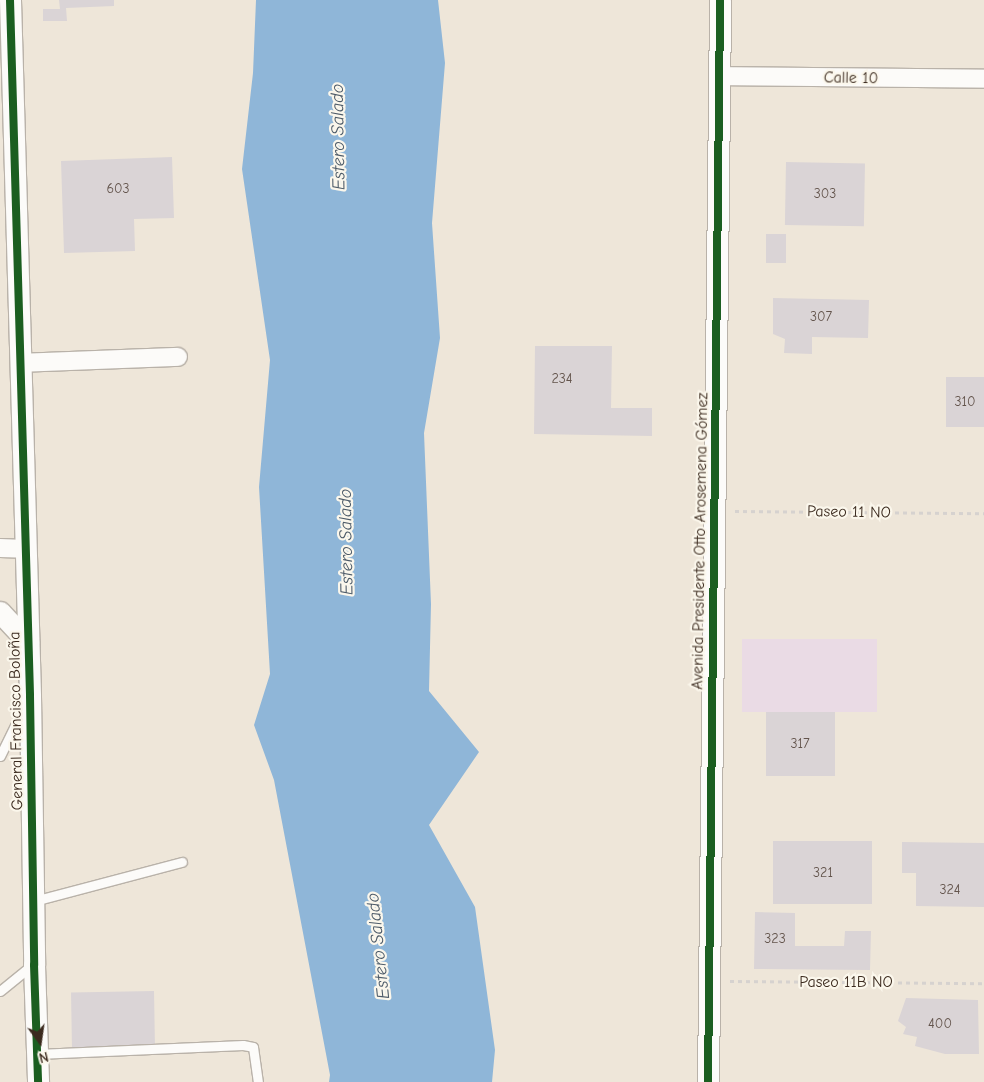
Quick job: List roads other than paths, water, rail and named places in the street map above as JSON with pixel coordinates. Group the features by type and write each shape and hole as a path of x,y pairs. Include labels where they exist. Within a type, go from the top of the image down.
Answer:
{"street":[{"name":"Avenida Presidente Otto Arosemena Gómez","path":"708,1082 720,0"},
{"name":"General Francisco Boloña","path":"7,13 30,696 34,965 38,1082"},
{"name":"Calle 10","path":"719,76 984,79"},
{"path":"20,363 178,357"},
{"path":"0,548 25,549"},
{"path":"0,612 28,642"}],"lane":[{"path":"0,756 30,696"},
{"path":"34,902 182,862"},
{"path":"0,991 34,965"},
{"path":"37,1054 243,1045 253,1047 258,1082"}],"water":[{"name":"Estero Salado","path":"256,0 438,0 445,63 432,223 440,338 424,433 431,604 429,691 479,752 429,825 475,907 495,1050 492,1082 329,1082 330,1075 274,780 254,725 270,674 259,487 270,360 242,169 253,73"}]}
